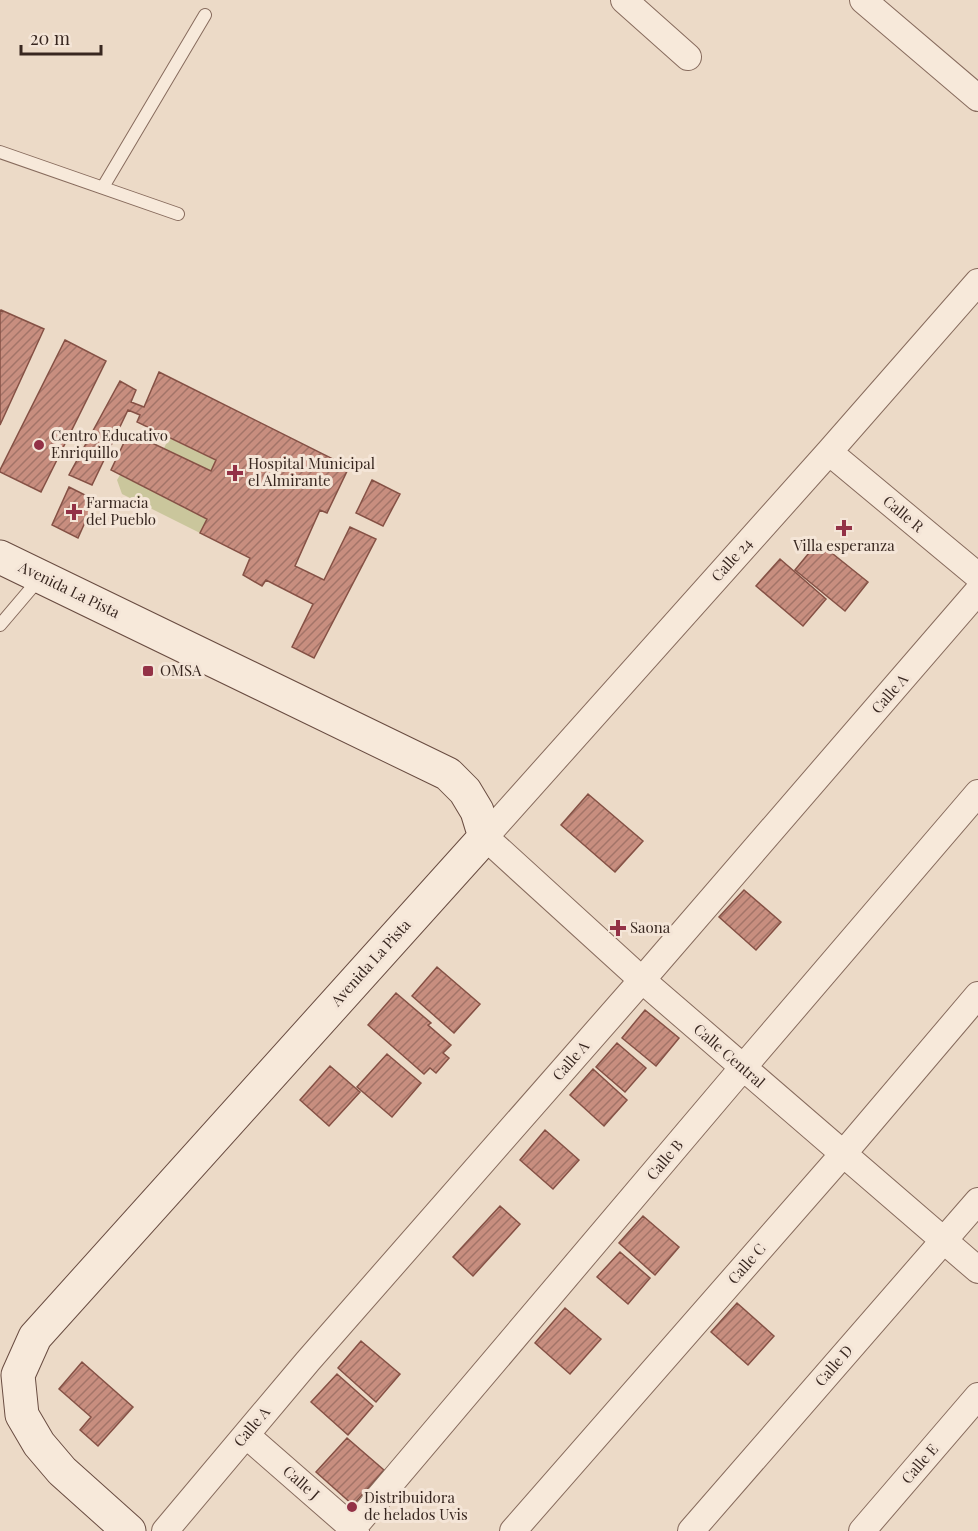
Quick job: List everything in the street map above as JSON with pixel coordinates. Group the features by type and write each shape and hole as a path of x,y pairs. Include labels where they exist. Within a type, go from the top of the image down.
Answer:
{"main road":[{"name":"Avenida La Pista","path":"0,557 448,774 465,791 477,811 485,837 35,1337 18,1375 22,1415 39,1444 62,1471 129,1531"}],"street":[{"path":"624,0 688,57"},
{"path":"863,0 978,98"},
{"name":"Calle 24","path":"485,837 978,282"},
{"name":"Calle R","path":"828,452 978,576"},
{"name":"Calle A","path":"165,1531 308,1361 642,980 978,591"},
{"name":"Calle B","path":"355,1530 743,1068 978,793"},
{"name":"Calle Central","path":"485,837 642,980 978,1270"},
{"name":"Calle C","path":"513,1531 843,1154 978,994"},
{"name":"Calle D","path":"691,1531 978,1201"},
{"name":"Calle E","path":"862,1531 978,1396"},
{"name":"Calle J","path":"246,1435 355,1530"}],"lane":[{"path":"103,187 205,15"},
{"path":"0,152 178,214"},
{"path":"0,625 42,577"}],"shaded area":[{"path":"169,438 216,460 211,471 163,450"},
{"path":"120,475 207,519 200,533 122,494 117,480"}],"building":[{"path":"1,310 44,329 0,425 0,312"},
{"path":"65,340 106,361 41,492 0,470"},
{"path":"159,372 349,467 327,513 320,510 295,566 324,580 350,527 376,539 314,658 292,647 313,604 266,580 262,586 243,575 250,558 200,533 207,519 111,470 129,432 211,471 216,460 137,422 140,415 128,410 92,485 69,475 120,381 136,390 131,402 144,407"},
{"path":"372,480 400,494 383,526 356,513"},
{"name":"Farmacia del Pueblo","path":"69,487 95,500 78,538 52,525"},
{"path":"818,542 868,582 845,611 795,570"},
{"path":"780,559 826,599 803,626 756,586"},
{"path":"588,794 643,841 615,872 561,825"},
{"path":"744,890 781,922 756,950 719,917"},
{"path":"437,967 480,1004 454,1033 412,996"},
{"path":"396,993 431,1023 428,1025 451,1045 443,1053 449,1058 436,1073 430,1068 424,1074 368,1025"},
{"path":"645,1010 679,1038 656,1066 622,1038"},
{"path":"617,1043 646,1068 625,1092 596,1067"},
{"path":"387,1054 421,1083 392,1117 357,1087"},
{"path":"330,1066 360,1092 329,1126 300,1100"},
{"path":"593,1069 627,1100 604,1126 570,1095"},
{"path":"545,1130 579,1160 553,1189 520,1160"},
{"path":"500,1206 520,1224 473,1276 453,1257"},
{"path":"643,1216 679,1247 655,1275 619,1243"},
{"path":"620,1252 650,1278 628,1304 597,1277"},
{"path":"737,1303 774,1336 748,1365 711,1332"},
{"path":"565,1308 601,1339 570,1374 535,1343"},
{"path":"361,1341 400,1374 376,1402 338,1368"},
{"path":"82,1362 133,1407 98,1446 80,1430 91,1417 59,1389"},
{"path":"337,1374 373,1406 348,1435 311,1402"},
{"path":"347,1438 384,1470 353,1505 316,1472"}],"place":[{"name":"Centro Educativo Enriquillo","path":"39,445"},
{"name":"Hospital Municipal el Almirante","path":"235,473"},
{"name":"Farmacia del Pueblo","path":"74,512"},
{"name":"Villa esperanza","path":"844,528"},
{"name":"OMSA","path":"148,671"},
{"name":"Saona","path":"618,928"},
{"name":"Distribuidora de helados Uvis","path":"352,1507"}]}
